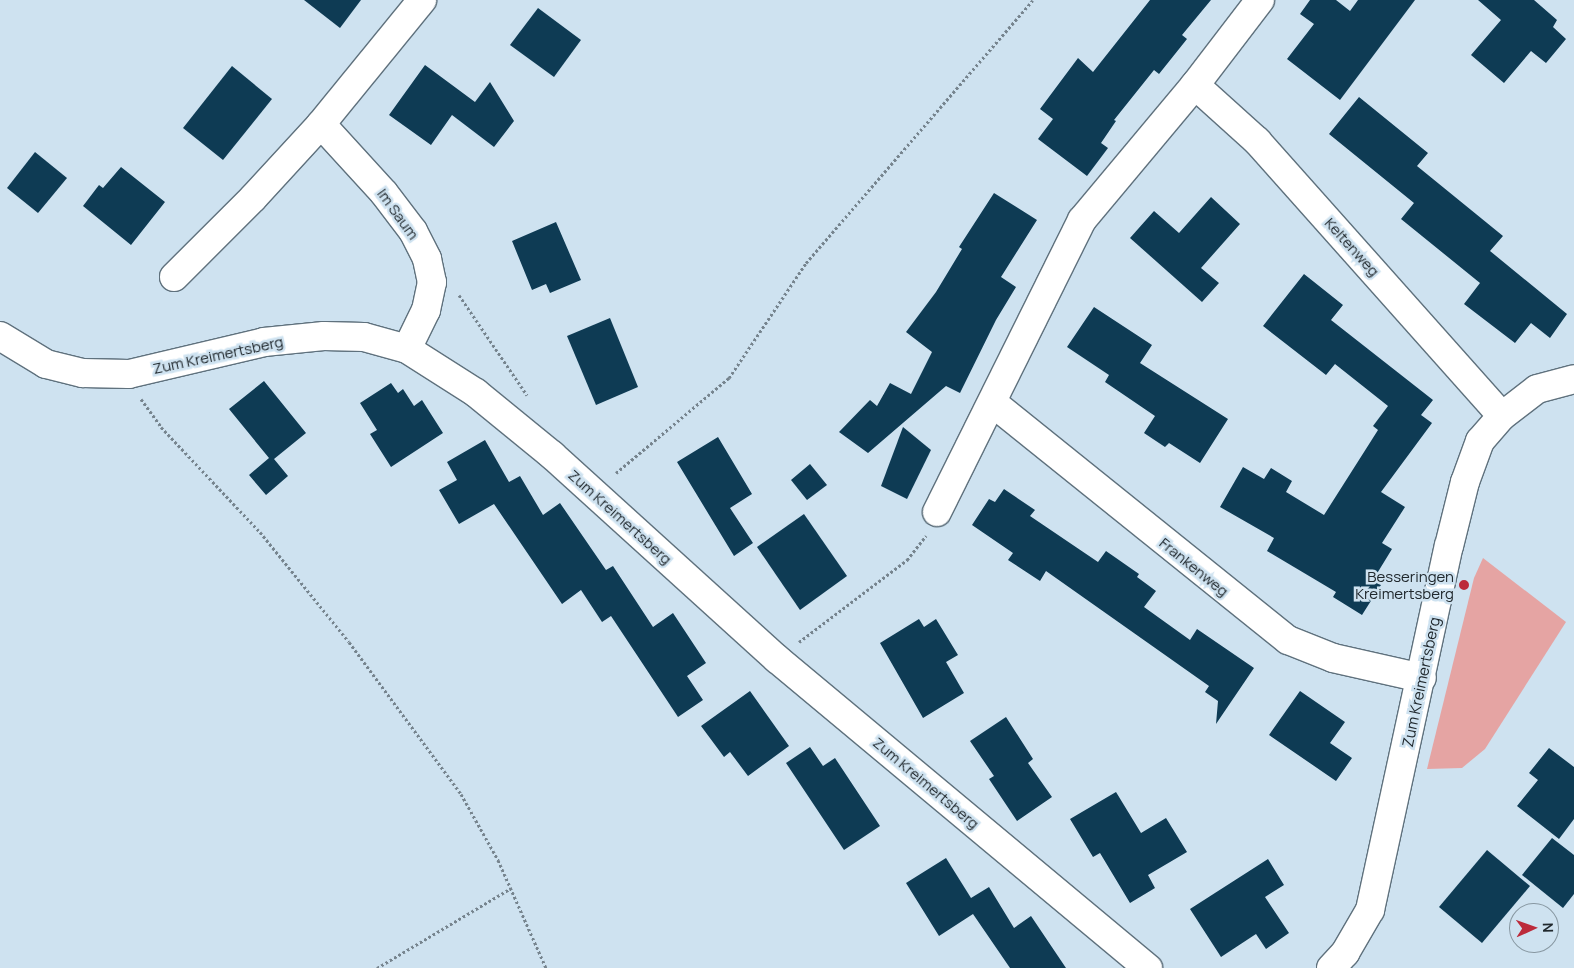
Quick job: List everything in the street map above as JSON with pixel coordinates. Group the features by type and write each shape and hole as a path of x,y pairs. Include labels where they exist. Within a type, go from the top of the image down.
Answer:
{"street":[{"path":"174,277 253,198 321,124 422,0"},
{"path":"937,512 993,403 1082,220 1195,85 1260,0"},
{"name":"Keltenweg","path":"1195,85 1258,141 1502,416"},
{"name":"Im Saum","path":"321,124 413,231 426,259 432,282 426,310 407,349"},
{"name":"Zum Kreimertsberg","path":"0,336 46,364 83,373 129,374 264,342 316,337 364,337 407,349 476,393 594,492 777,659 1148,968"},
{"name":"Zum Kreimertsberg","path":"1331,968 1345,953 1370,910 1465,482 1480,441 1502,416 1538,390 1574,379"},
{"name":"Frankenweg","path":"993,403 1288,640 1333,658 1422,678"}],"path":[{"path":"594,492 729,378 806,263 1034,0"},
{"path":"432,282 455,290 528,396"},
{"path":"129,374 140,399 160,427 260,532 349,642 461,794 511,888 546,968"},
{"path":"777,659 907,560 922,543 937,512"},
{"path":"377,968 511,888"}],"shaded area":[{"path":"1483,558 1566,622 1485,749 1462,768 1427,769 1474,578"}],"building":[{"path":"304,0 361,0 340,28"},
{"path":"1150,0 1211,0 1182,35 1187,39 1159,74 1154,70 1114,120 1116,121 1101,143 1108,148 1087,176 1038,139 1053,119 1040,109 1078,58 1093,72"},
{"path":"1310,0 1336,0 1350,11 1358,0 1415,0 1340,100 1287,59 1314,24 1300,14"},
{"path":"1478,0 1534,0 1557,20 1553,27 1566,39 1546,63 1531,51 1504,83 1471,55 1501,20"},
{"path":"538,8 581,40 554,77 510,45"},
{"path":"425,65 475,102 490,82 514,121 494,147 452,115 431,145 389,115"},
{"path":"232,66 272,99 223,160 183,128"},
{"path":"1359,97 1428,153 1417,166 1503,236 1490,251 1567,314 1550,338 1531,323 1515,343 1464,304 1480,283 1401,219 1414,203 1329,134"},
{"path":"35,152 67,178 38,213 7,188"},
{"path":"121,167 165,202 131,245 83,206 99,185 103,188"},
{"path":"994,193 1037,220 1001,277 1016,287 996,320 960,393 946,386 868,453 839,432 870,400 877,406 890,383 911,394 932,352 906,332 936,292 962,249 959,247"},
{"path":"1211,197 1240,224 1201,268 1219,283 1202,302 1130,238 1154,211 1179,233"},
{"path":"556,222 581,280 550,293 546,284 532,290 512,241"},
{"path":"1304,274 1343,305 1331,320 1433,400 1421,415 1432,423 1381,492 1405,507 1382,543 1392,549 1373,580 1381,585 1362,615 1333,597 1336,592 1267,551 1274,538 1220,507 1243,467 1264,479 1271,468 1292,481 1286,492 1324,515 1378,430 1373,426 1388,406 1335,364 1326,375 1263,326"},
{"path":"1094,307 1152,345 1140,363 1228,419 1200,463 1169,443 1165,447 1144,433 1155,416 1105,382 1109,375 1067,347"},
{"path":"610,318 638,387 596,405 567,336"},
{"path":"264,381 306,433 274,459 288,476 266,495 249,475 269,458 229,409"},
{"path":"391,383 398,393 403,389 414,406 422,400 443,433 391,467 370,434 377,430 360,403"},
{"path":"903,427 931,450 907,499 881,486"},
{"path":"718,437 752,494 730,508 753,543 734,556 677,462"},
{"path":"485,440 509,482 520,476 543,515 560,503 606,570 613,566 653,627 673,613 706,663 687,676 703,700 678,717 611,616 602,622 581,590 562,604 494,504 459,524 439,490 457,480 447,462"},
{"path":"810,464 827,485 807,500 791,480"},
{"path":"1004,489 1035,510 1030,516 1098,562 1106,551 1139,574 1137,577 1156,591 1144,607 1190,640 1197,629 1254,668 1216,724 1218,701 1205,692 1209,686 1046,571 1040,581 1008,560 1013,553 972,525 989,499 995,502"},
{"path":"804,514 847,576 800,610 757,547"},
{"path":"919,619 924,627 936,619 958,655 946,662 964,693 923,718 880,643"},
{"path":"750,691 789,746 748,776 730,752 724,757 701,726"},
{"path":"1300,691 1345,722 1330,743 1352,758 1336,781 1269,735"},
{"path":"1006,717 1033,759 1028,763 1052,797 1017,821 989,779 994,776 970,741"},
{"path":"810,747 823,766 835,758 880,826 844,850 786,763"},
{"path":"1549,748 1574,767 1574,819 1559,839 1517,806 1538,780 1529,773"},
{"path":"1116,792 1141,833 1166,818 1187,852 1148,875 1155,888 1130,903 1100,853 1093,857 1070,819"},
{"path":"1552,838 1574,855 1574,894 1563,908 1522,875"},
{"path":"1487,850 1530,886 1516,903 1509,903 1509,911 1482,943 1439,907"},
{"path":"946,858 971,898 989,887 1014,928 1031,916 1066,968 1010,968 973,914 939,936 906,883"},
{"path":"1268,859 1284,885 1265,897 1289,933 1266,949 1256,934 1221,957 1190,909"}],"place":[{"name":"Besseringen Kreimertsberg","path":"1464,585"}]}
